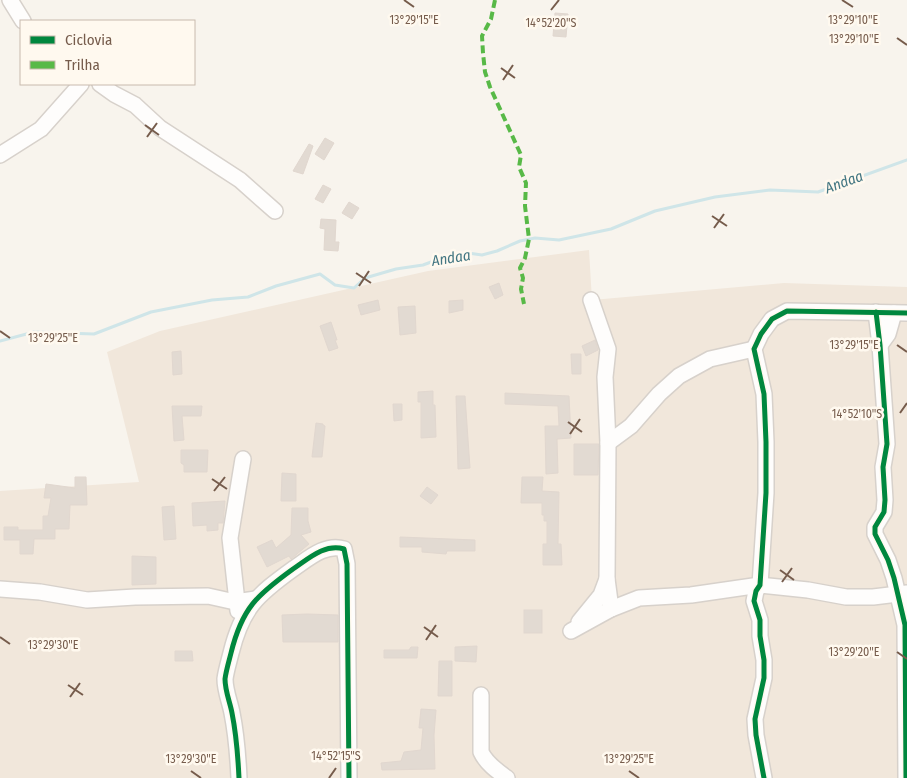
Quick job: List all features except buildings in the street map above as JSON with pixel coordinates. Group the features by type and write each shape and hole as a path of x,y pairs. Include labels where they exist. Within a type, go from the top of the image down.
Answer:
{"street":[{"path":"10,0 22,20"},
{"path":"0,155 41,128 80,85"},
{"path":"101,85 136,105 160,128 240,180 275,211"},
{"path":"592,300 608,349 605,378 608,442 607,579 611,609"},
{"path":"764,778 755,719 764,678 764,660 760,636 760,620 754,600 760,585 766,493 766,442 764,394 754,349 761,334 772,319 787,311 901,312"},
{"path":"876,312 887,444 883,467 884,512 875,527 875,534 902,593 906,778"},
{"path":"880,345 901,312"},
{"path":"608,442 631,426 659,394 678,376 710,360 754,349"},
{"path":"240,622 236,602 230,538 243,459"},
{"path":"239,778 232,713 225,680 240,622 256,599 274,583 326,548 338,547 344,549 347,564 349,778"},
{"path":"607,579 601,595 571,631 611,609 639,598 691,595 760,585 808,590 846,597 873,597 902,593"},
{"path":"0,589 40,592 87,600 208,596 236,602 256,599"},
{"path":"481,696 481,752 496,770 507,778"}],"shaded area":[{"path":"589,250 592,300 784,283 907,287 907,778 0,778 0,491 139,482 107,352 160,331 428,271"}],"waterway":[{"name":"Andaa","path":"0,341 34,332 94,334 151,312 212,300 248,297 276,286 320,274 335,285 354,288 365,278 396,269 423,265 442,258 468,253 482,255 520,241 535,238 559,240 611,229 655,211 715,197 770,190 818,192 907,160"}],"marked path":[{"path":"495,0 491,19 482,36 483,53 485,72 521,155 519,167 526,183 525,206 529,239 525,258 520,268 523,278 521,289 524,304"}],"cycle path":[{"path":"764,778 755,719 764,678 764,660 760,636 760,620 754,601 756,591 760,585 766,493 766,442 764,394 754,349 761,334 772,319 787,311 907,313"},
{"path":"876,312 887,444 883,467 884,512 875,527 875,534 888,560 894,578 905,625 906,778"},
{"path":"239,778 235,729 225,679 240,625 260,595 293,569 317,553 330,548 344,549 347,564 349,778"}]}
